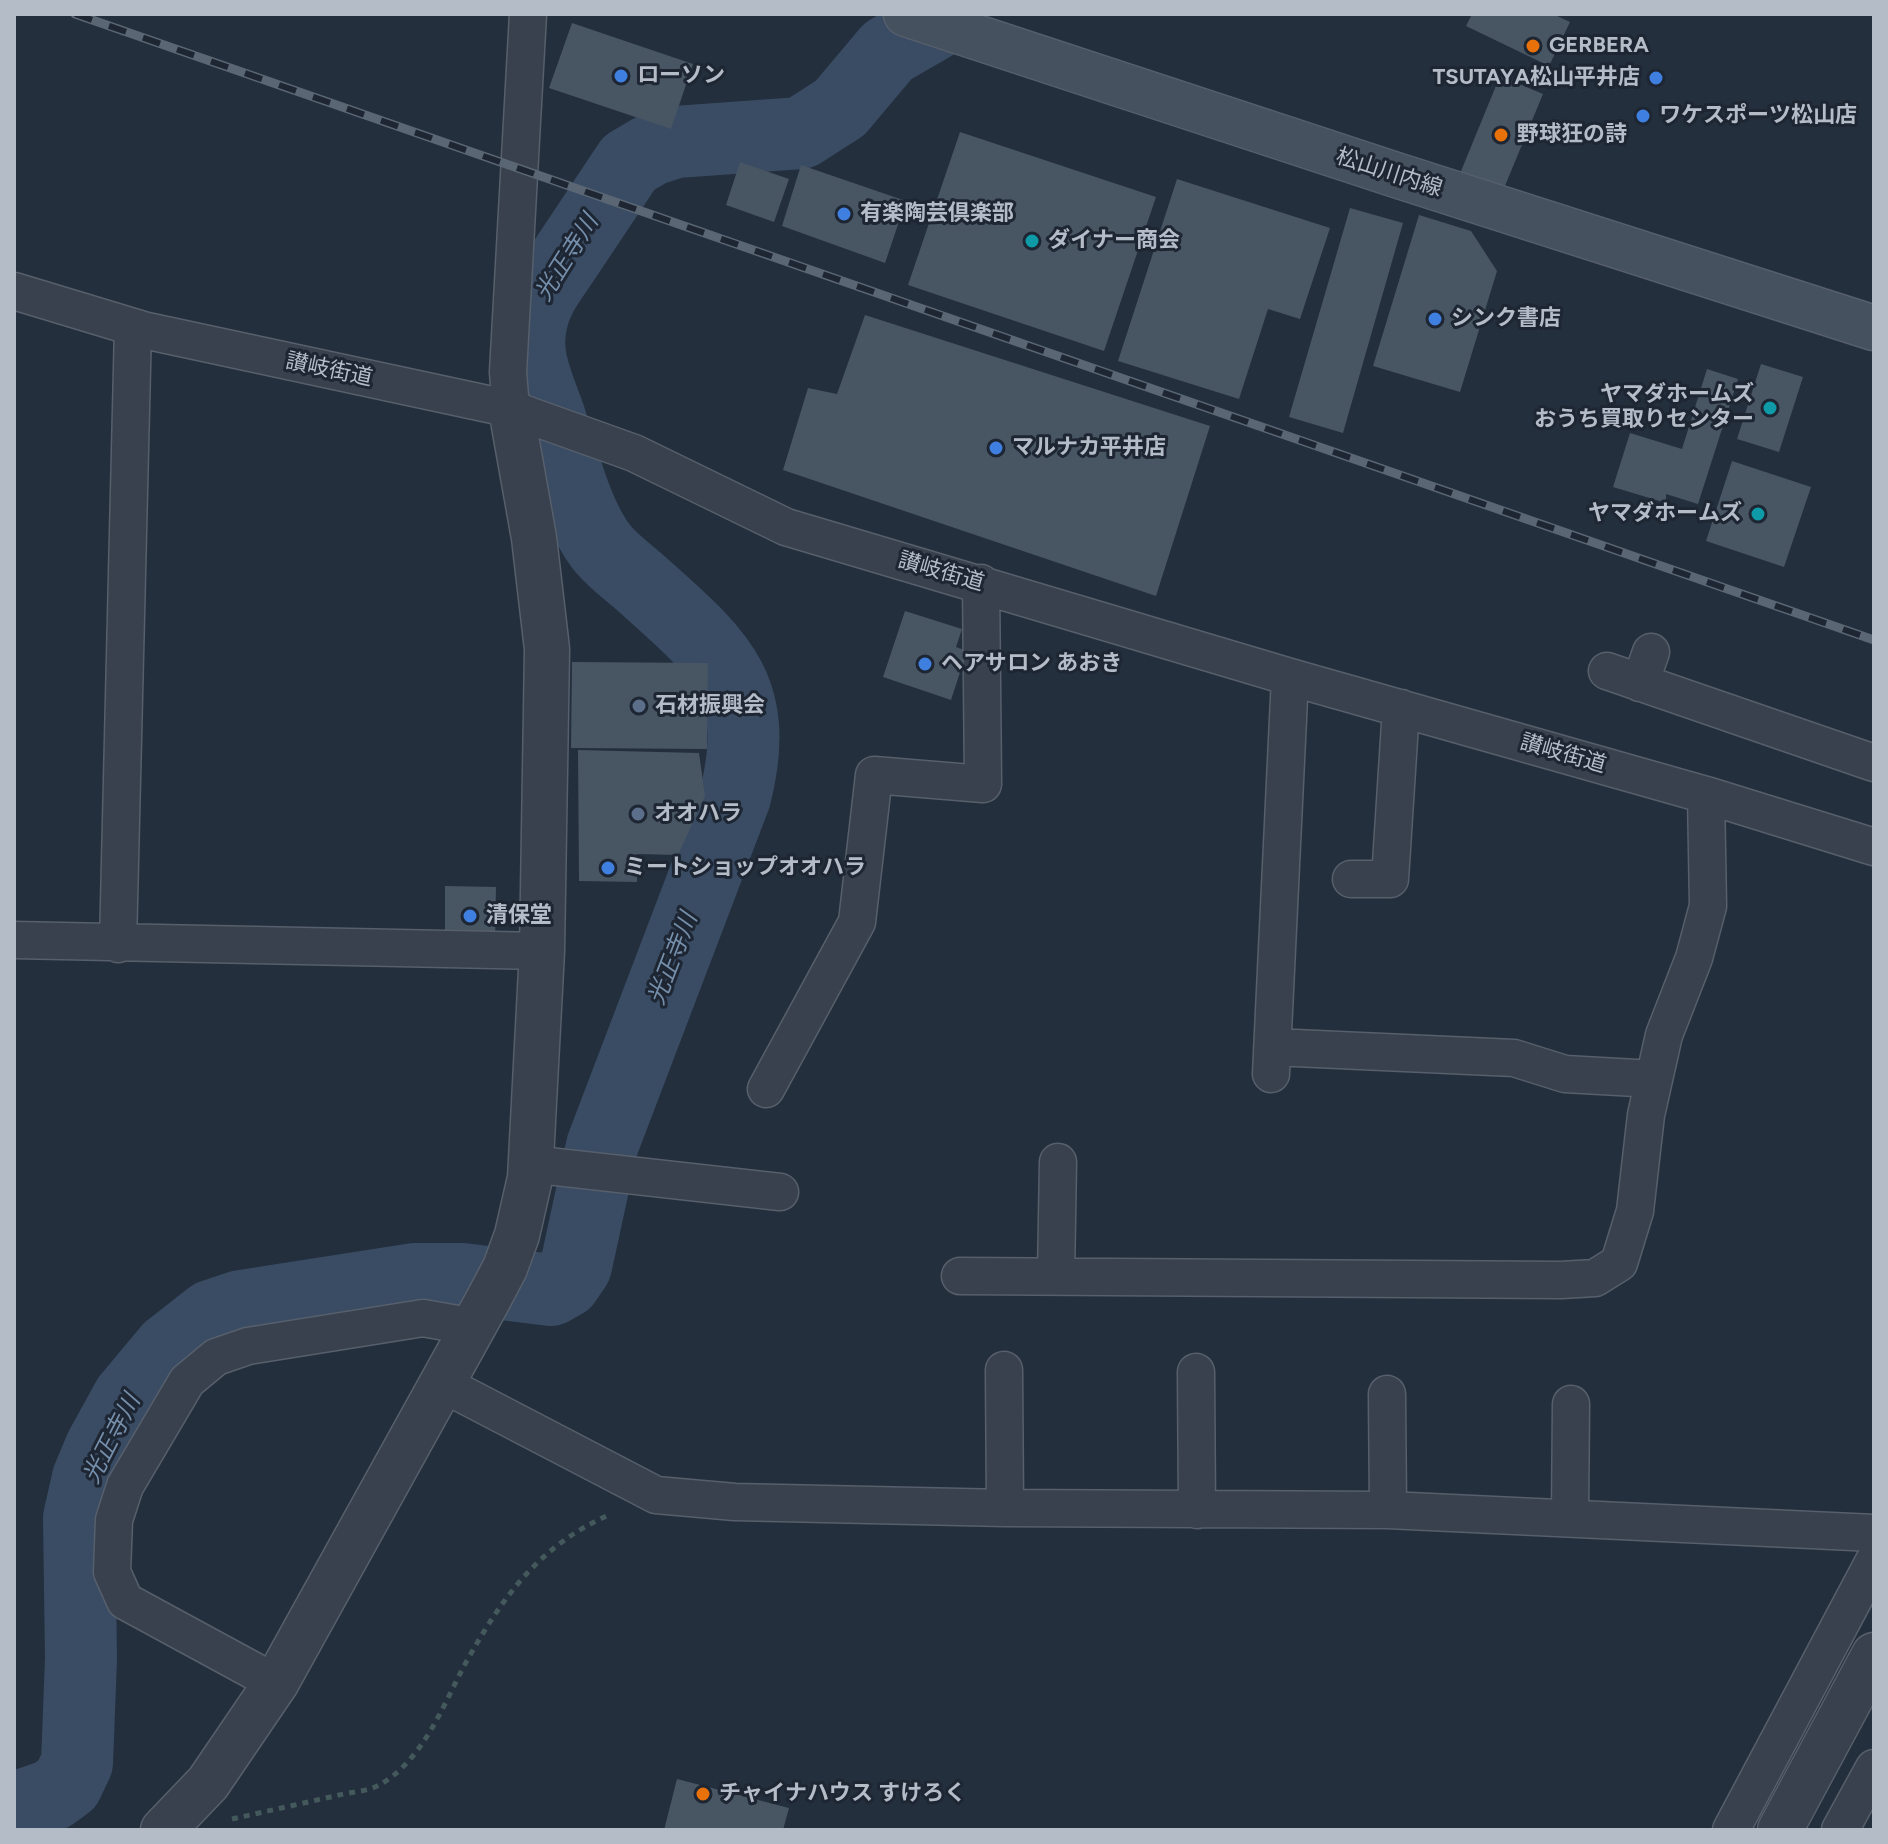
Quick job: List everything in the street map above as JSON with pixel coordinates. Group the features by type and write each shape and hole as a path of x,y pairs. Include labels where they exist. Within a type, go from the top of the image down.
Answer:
{"main road":[{"name":"松山川内線","path":"908,15 1874,328"}],"street":[{"path":"174,1819 208,1783 276,1683 443,1384 489,1299 517,1235 530,1178 542,951 547,649 534,538 511,409 508,372 528,14"},
{"name":"讃岐街道","path":"14,291 133,327 511,409 634,453 786,527 1290,677 1706,795 1874,847"},
{"path":"118,944 133,327"},
{"path":"766,1089 857,922 874,775 983,784 981,583"},
{"path":"1632,669 1826,733 1874,763"},
{"path":"1290,677 1272,1060 1514,1058 1565,1074 1654,1079"},
{"path":"1351,879 1390,879 1401,708"},
{"path":"960,1276 1595,1278 1619,1263 1635,1211 1646,1115 1664,1035 1694,958 1708,906 1706,795"},
{"path":"14,940 542,951"},
{"path":"1056,1276 1058,1162"},
{"path":"530,1164 780,1192"},
{"path":"276,1683 125,1601 112,1572 114,1520 125,1486 187,1381 216,1357 248,1346 423,1318 489,1299"},
{"path":"1004,1370 1005,1508"},
{"path":"1196,1372 1197,1510"},
{"path":"443,1384 656,1495 735,1502 1005,1508 1388,1510 1874,1533"},
{"path":"1387,1394 1388,1510"},
{"path":"1570,1517 1571,1404"},
{"path":"1731,1830 1874,1561"},
{"path":"1780,1830 1874,1655"},
{"path":"1840,1830 1874,1768"}],"path":[{"path":"174,1819 231,1819 378,1786 407,1764 441,1713 465,1665 504,1601 543,1555 578,1528 656,1495"}],"building":[{"name":"GERBERA","path":"1472,14 1553,14 1570,22 1549,66 1466,26"},
{"name":"ローソン","path":"572,23 693,64 671,129 549,88"},
{"name":"野球狂の詩","path":"1500,76 1543,94 1502,193 1459,176"},
{"name":"ダイナー商会","path":"960,132 1156,197 1104,351 908,285"},
{"path":"740,162 789,179 774,222 726,205"},
{"name":"有楽陶芸倶楽部","path":"801,165 906,201 885,263 782,226"},
{"name":"ダイナー商会","path":"1177,179 1330,228 1300,319 1268,309 1239,399 1118,361"},
{"path":"1350,208 1403,223 1343,433 1289,417"},
{"name":"シンク書店","path":"1419,215 1471,231 1497,271 1460,392 1373,366"},
{"name":"マルナカ平井店","path":"865,315 1210,426 1156,596 783,470 808,388 837,394"},
{"name":"ヤマダホームズ おうち買取りセンター","path":"1761,364 1803,377 1779,452 1737,439"},
{"path":"1707,369 1738,379 1698,504 1666,494 1666,503 1613,487 1630,433 1682,449"},
{"name":"ヤマダホームズ","path":"1732,461 1811,487 1784,567 1706,541"},
{"name":"ヘアサロン あおき","path":"905,611 962,629 956,647 967,651 951,700 883,677"},
{"name":"石材振興会","path":"572,662 708,663 707,749 571,748"},
{"name":"オオハラ","path":"578,750 699,753 705,796 678,855 637,854 637,882 579,881"},
{"name":"清保堂","path":"445,886 496,887 495,945 445,944"},
{"name":"チャイナハウス すけろく","path":"677,1779 789,1808 783,1830 664,1830"}],"waterway":[{"name":"光正寺川","path":"14,1808 52,1795 67,1784 77,1763 81,1659 79,1518 88,1478 101,1447 128,1398 169,1349 211,1316 241,1306 414,1279 462,1279 551,1290 565,1282 576,1266 602,1146 735,797 742,759 743,727 738,700 728,676 713,653 671,610 608,555 594,537 571,486 532,367 529,342 533,316 548,283 629,163 651,150 676,142 801,133 840,108 888,51 952,14"}],"railway":[{"path":"75,14 1874,640"}],"place":[{"name":"GERBERA","path":"1533,46"},
{"name":"ローソン","path":"621,76"},
{"name":"TSUTAYA松山平井店","path":"1656,78"},
{"name":"ワケスポーツ松山店","path":"1643,116"},
{"name":"野球狂の詩","path":"1501,135"},
{"name":"有楽陶芸倶楽部","path":"844,214"},
{"name":"ダイナー商会","path":"1032,241"},
{"name":"シンク書店","path":"1435,319"},
{"name":"ヤマダホームズ おうち買取りセンター","path":"1770,408"},
{"name":"マルナカ平井店","path":"996,448"},
{"name":"ヤマダホームズ","path":"1758,514"},
{"name":"ヘアサロン あおき","path":"925,664"},
{"name":"石材振興会","path":"639,706"},
{"name":"オオハラ","path":"638,814"},
{"name":"ミートショップオオハラ","path":"608,868"},
{"name":"清保堂","path":"470,916"},
{"name":"チャイナハウス すけろく","path":"703,1794"}]}
